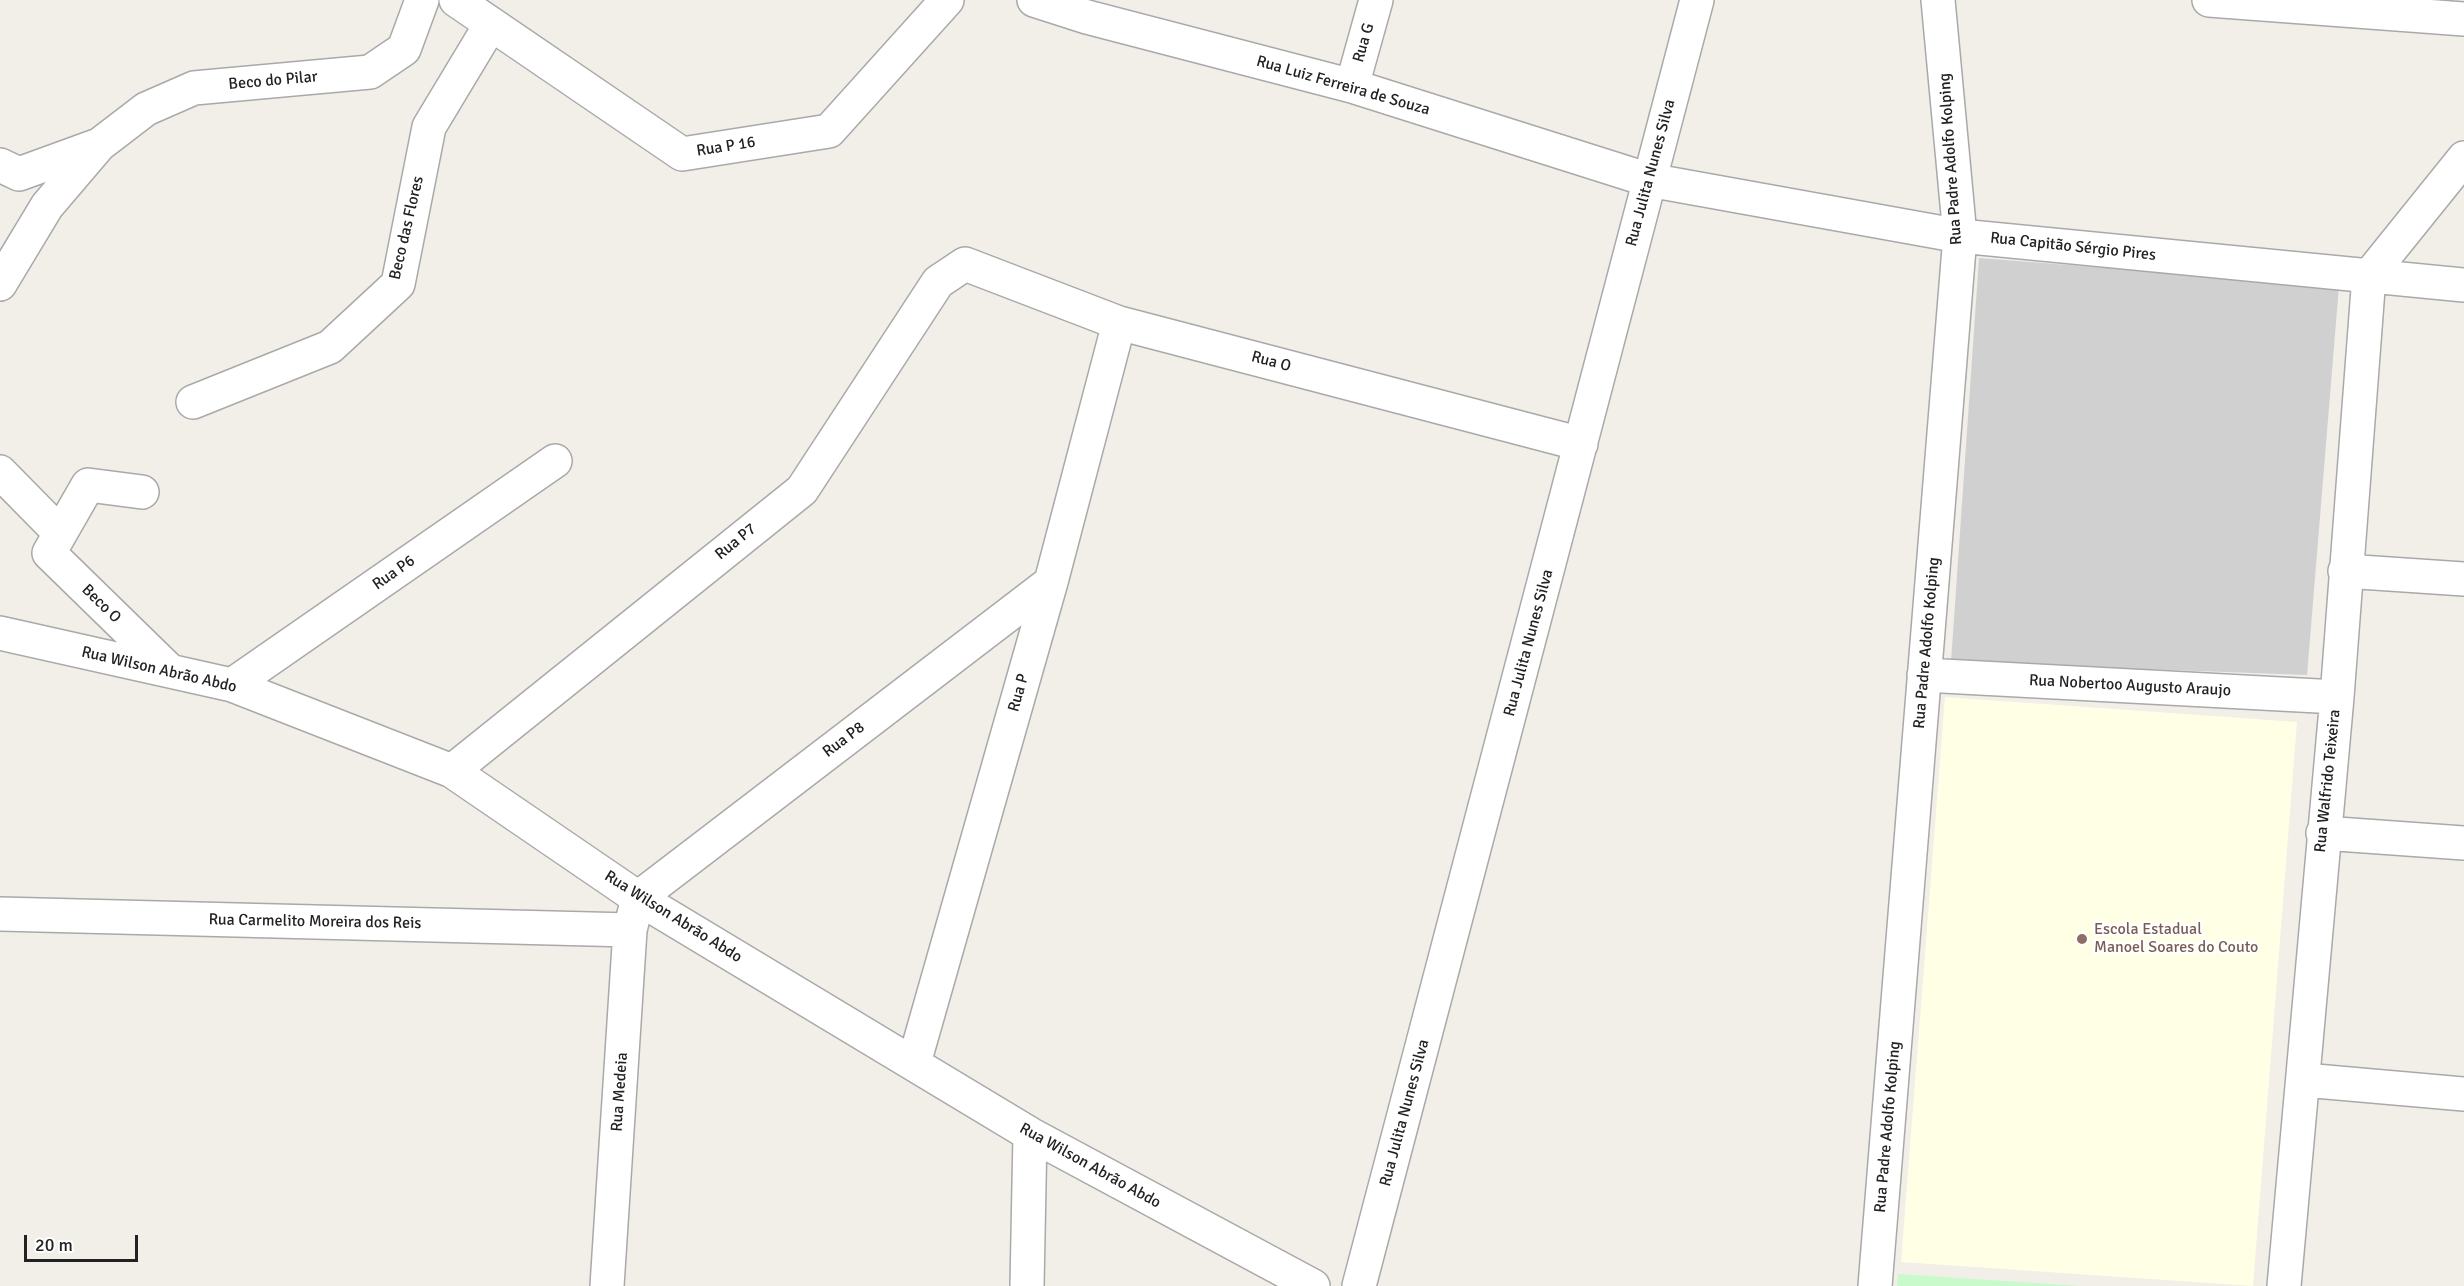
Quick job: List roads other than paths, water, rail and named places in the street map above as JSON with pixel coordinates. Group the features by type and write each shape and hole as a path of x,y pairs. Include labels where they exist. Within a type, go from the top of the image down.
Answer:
{"street":[{"name":"Beco do Pilar","path":"0,284 47,206 99,145 146,109 194,88 370,72 405,49 422,0"},
{"name":"Rua P 16","path":"456,0 682,154 829,131 947,0"},
{"name":"Rua Luiz Ferreira de Souza","path":"1034,0 1090,8 1352,86 1649,180"},
{"name":"Rua G","path":"1352,86 1376,0"},
{"name":"Rua Julita Nunes Silva","path":"1359,1286 1696,0"},
{"name":"Rua Padre Adolfo Kolping","path":"1875,1286 1960,236 1938,0"},
{"path":"2209,0 2464,19"},
{"name":"Beco das Flores","path":"193,402 330,347 398,284 429,127 491,24"},
{"name":"Beco do Pilar","path":"0,165 19,174 99,145"},
{"path":"2368,276 2464,158"},
{"name":"Rua Capitão Sérgio Pires","path":"1649,180 1960,236 2464,285"},
{"name":"Rua O","path":"965,264 1119,323 1581,444"},
{"name":"Rua P7","path":"452,771 802,490 938,282 965,264"},
{"name":"Rua Walfrido Teixeira","path":"2284,1286 2337,697 2368,276"},
{"name":"Rua P","path":"914,1063 1051,582 1119,323"},
{"name":"Rua P6","path":"232,685 555,461"},
{"path":"0,472 60,533"},
{"name":"Beco O","path":"142,492 88,485 49,553 170,671"},
{"path":"2345,571 2464,579"},
{"name":"Rua P8","path":"638,898 1051,582"},
{"name":"Rua Wilson Abrão Abdo","path":"0,633 232,685 452,771 638,898 1030,1134 1313,1286"},
{"name":"Rua Nobertoo Augusto Araujo","path":"1924,675 2337,697"},
{"path":"2323,833 2464,843"},
{"name":"Rua Medeia","path":"607,1286 630,930 638,898"},
{"name":"Rua Carmelito Moreira dos Reis","path":"0,914 630,930"},
{"path":"2304,1080 2464,1094"},
{"path":"1027,1286 1030,1134"}],"place":[{"name":"Escola Estadual Manoel Soares do Couto","path":"2082,939"}]}
